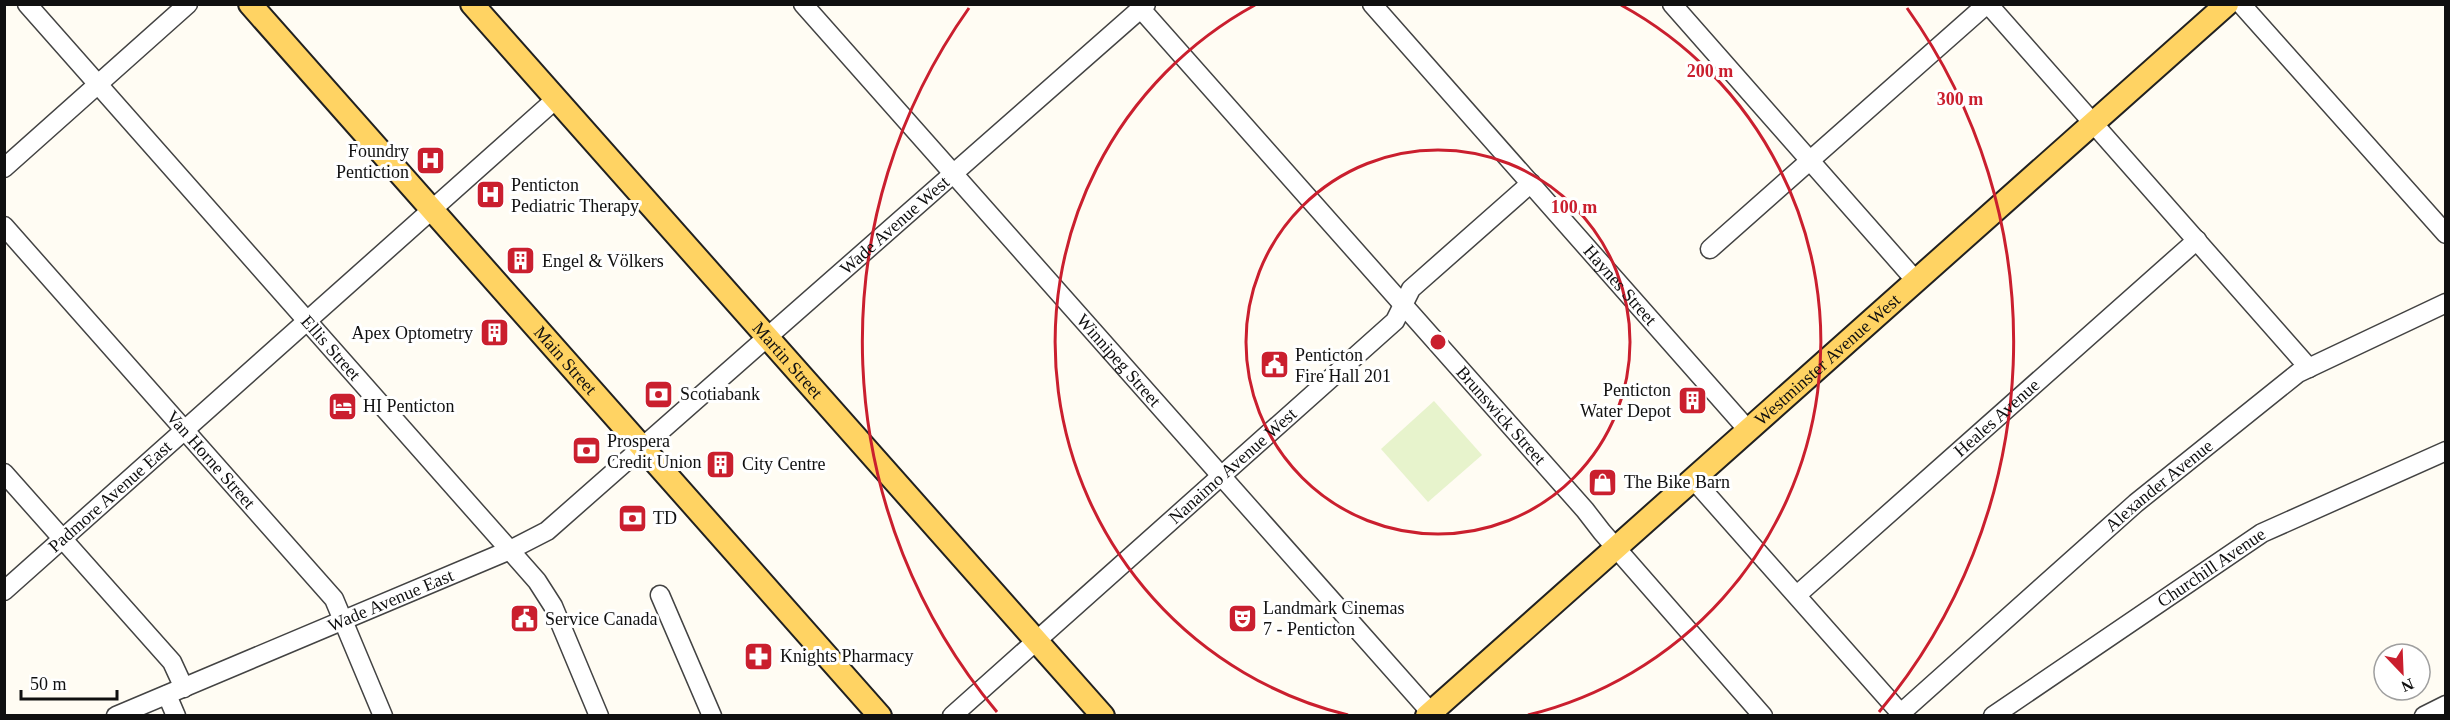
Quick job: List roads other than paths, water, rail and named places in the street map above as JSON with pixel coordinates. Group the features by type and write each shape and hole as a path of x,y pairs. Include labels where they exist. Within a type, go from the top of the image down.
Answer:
{"main road":[{"name":"Main Street","path":"250,4 880,716"},
{"name":"Westminster Avenue West","path":"1431,714 2227,4"},
{"name":"Martin Street","path":"473,5 1103,716"}],"street":[{"name":"Ellis Street","path":"27,4 546,592 599,716"},
{"path":"4,168 189,4"},
{"name":"Winnipeg Street","path":"803,4 1431,714"},
{"name":"Haynes Street","path":"1372,4 1748,430"},
{"path":"1672,4 1916,281"},
{"path":"1710,249 1988,4 2309,368"},
{"path":"2241,4 2445,234"},
{"name":"Wade Avenue West","path":"642,448 1143,7"},
{"name":"Brunswick Street","path":"1143,7 1764,716"},
{"name":"Padmore Avenue East","path":"4,591 556,99"},
{"name":"Nanaimo Avenue West","path":"952,716 1395,321 1411,289 1531,183"},
{"name":"Van Horne Street","path":"4,226 334,599 383,716"},
{"name":"Heales Avenue","path":"1797,595 2197,240"},
{"name":"Alexander Avenue","path":"1902,714 2136,503 2298,373 2445,303"},
{"name":"Wade Avenue East","path":"116,716 533,540 561,520 642,448"},
{"name":"Churchill Avenue","path":"1993,716 2262,533 2445,451"},
{"path":"4,473 172,662 176,691 176,716"},
{"path":"1693,479 1902,714"},
{"path":"660,595 712,716"},
{"path":"2424,716 2445,705"}],"place":[{"name":"Foundry Pentiction","path":"430,161"},
{"name":"Penticton Pediatric Therapy","path":"490,195"},
{"name":"Engel & Völkers","path":"521,261"},
{"name":"Apex Optometry","path":"494,333"},
{"name":"Penticton Fire Hall 201","path":"1274,365"},
{"name":"Scotiabank","path":"659,394"},
{"name":"Penticton Water Depot","path":"1692,400"},
{"name":"HI Penticton","path":"342,406"},
{"name":"Prospera Credit Union","path":"586,451"},
{"name":"City Centre","path":"721,464"},
{"name":"The Bike Barn","path":"1603,482"},
{"name":"TD","path":"632,518"},
{"name":"Landmark Cinemas 7 - Penticton","path":"1242,618"},
{"name":"Service Canada","path":"524,619"},
{"name":"Knights Pharmacy","path":"759,656"}]}
